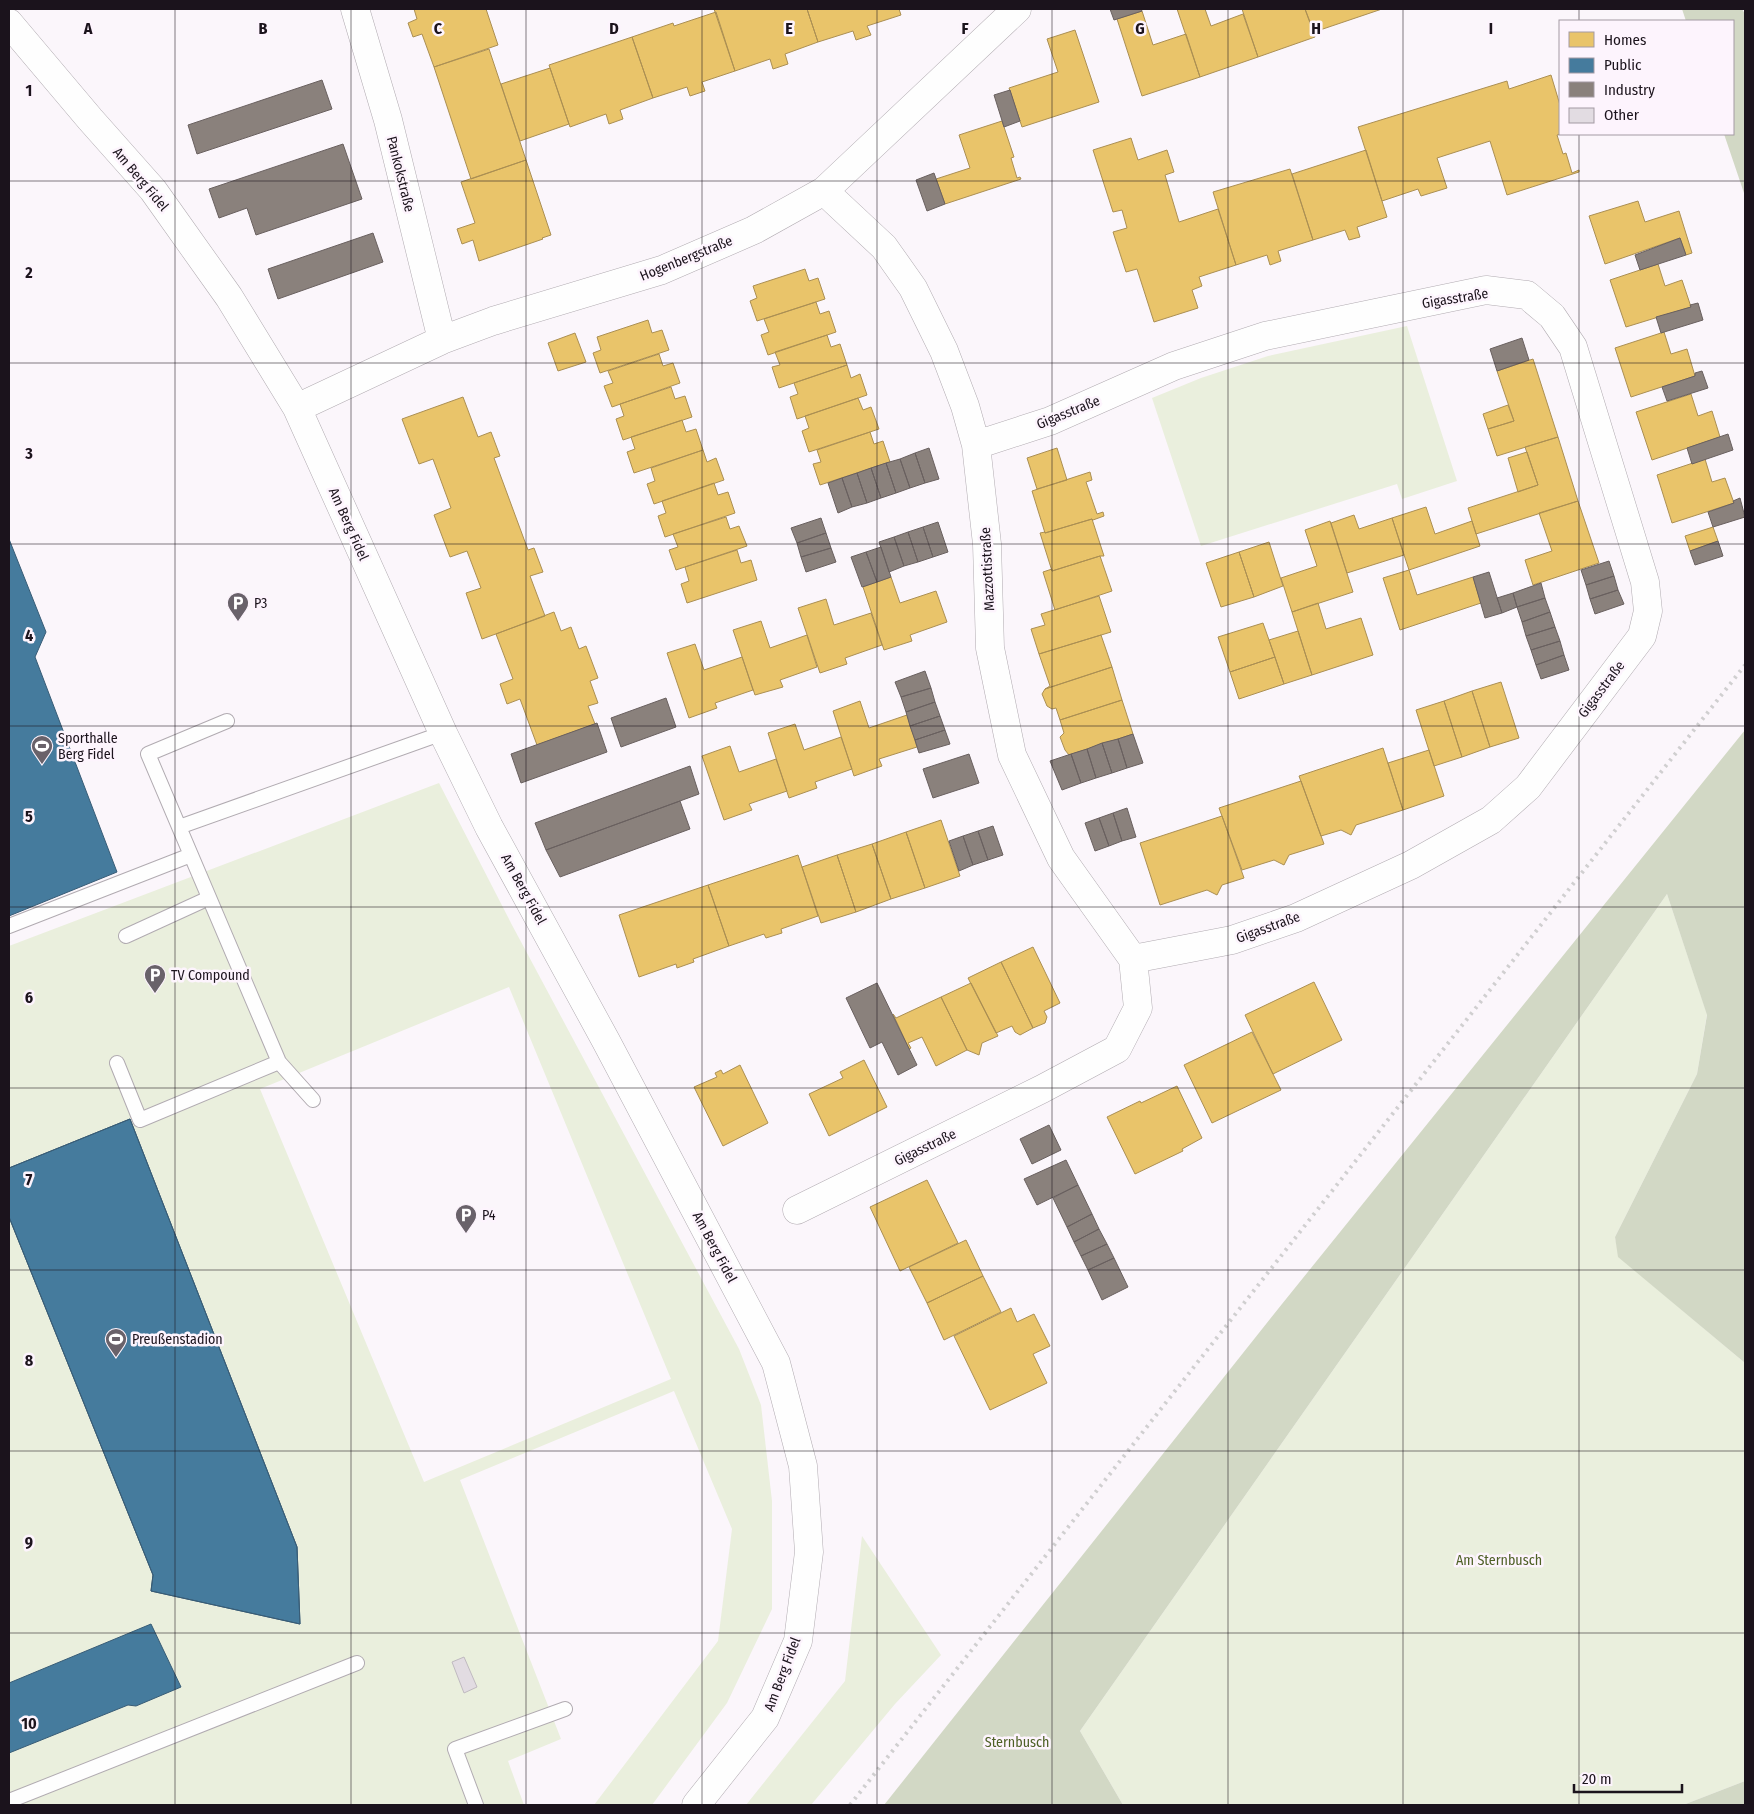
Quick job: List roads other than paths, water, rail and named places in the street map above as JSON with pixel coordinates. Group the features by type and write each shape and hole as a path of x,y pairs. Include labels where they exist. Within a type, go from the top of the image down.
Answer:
{"street":[{"name":"Pankokstraße","path":"354,9 388,120 442,340"},
{"name":"Hogenbergstraße","path":"297,408 442,340 493,321 662,270 754,230 824,191 1017,9"},
{"name":"Am Berg Fidel","path":"9,23 153,190 229,297 297,408 443,732 501,849 606,1041 776,1363 804,1466 809,1552 798,1641 765,1718 696,1805"},
{"name":"Mazzottistraße","path":"824,191 884,247 913,288 944,350 965,406 976,444 987,544 990,648 1012,755 1061,858 1132,959"},
{"name":"Gigasstraße","path":"797,1210 1042,1089 1117,1049 1138,1008 1132,959 1232,940 1296,918 1411,864 1491,820 1528,787 1642,636 1648,611 1645,582 1573,347 1552,316 1527,295 1486,290 1265,336 1174,366 1050,421 976,444"}],"lane":[{"path":"227,721 148,754 279,1062 312,1100"},
{"path":"179,827 443,732"},
{"path":"9,926 191,855"},
{"path":"126,936 209,898"},
{"path":"117,1063 140,1120 279,1062"},
{"path":"9,1801 357,1663"},
{"path":"476,1805 455,1749 565,1709"}],"railway":[{"path":"850,1805 1745,665"}],"place":[{"name":"P3","path":"238,622"},
{"name":"Sporthalle Berg Fidel","path":"42,765"},
{"name":"TV Compound","path":"155,994"},
{"name":"P4","path":"466,1234"},
{"name":"Preußenstadion","path":"116,1358"}],"park label":[{"name":"Am Sternbusch","path":"1499,1560"},
{"name":"Sternbusch","path":"1017,1742"}]}
